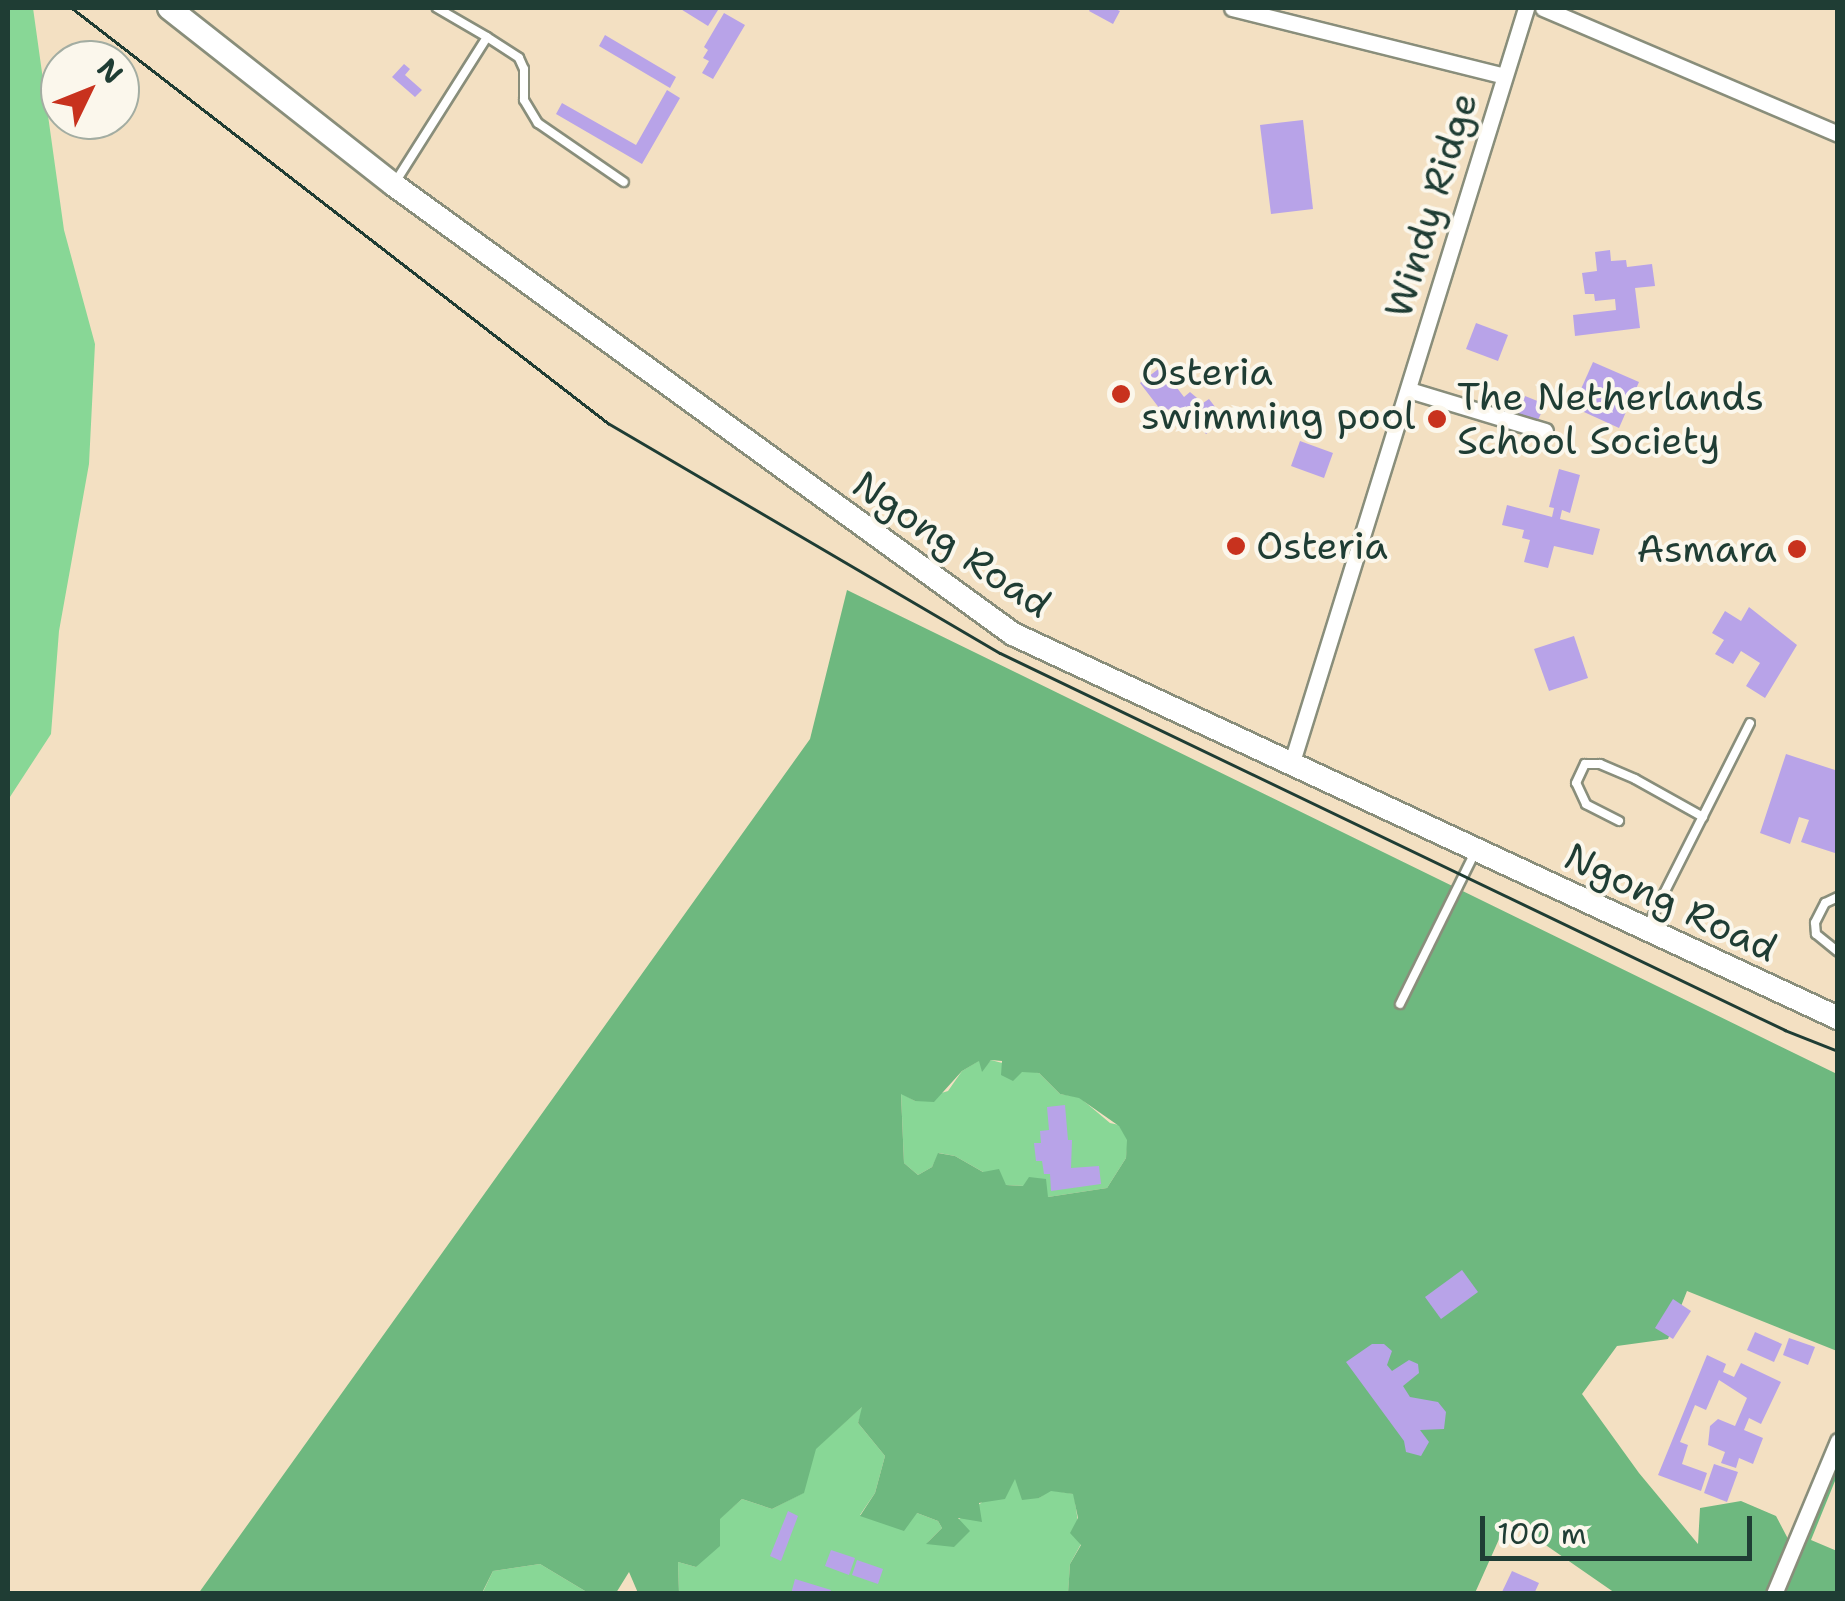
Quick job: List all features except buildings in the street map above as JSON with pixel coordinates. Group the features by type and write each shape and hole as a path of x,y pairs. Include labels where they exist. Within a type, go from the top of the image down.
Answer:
{"main road":[{"name":"Ngong Road","path":"169,8 394,184 981,614 1014,634 1837,1017"}],"street":[{"path":"1232,8 1504,76"},
{"name":"Windy Ridge","path":"1291,765 1526,8"},
{"path":"1543,8 1838,134"},
{"path":"1409,390 1545,431"},
{"path":"1774,1594 1838,1441"}],"lane":[{"path":"438,8 519,58 524,69 524,100 538,124 624,182"},
{"path":"394,184 487,38"},
{"path":"1646,929 1750,724"},
{"path":"1619,821 1586,804 1576,783 1585,764 1600,764 1634,779 1703,817"},
{"path":"1400,1004 1476,850"},
{"path":"1838,896 1825,903 1816,922 1816,934 1838,952"}],"green space":[{"path":"8,8 33,8 40,58 40,140 51,140 64,230 95,344 89,464 59,631 51,734 8,800"},
{"path":"847,590 1837,1074 1837,1351 1687,1291 1668,1339 1617,1346 1582,1394 1639,1473 1698,1544 1700,1508 1741,1501 1776,1516 1796,1554 1837,1440 1837,1476 1811,1540 1837,1551 1837,1593 1615,1593 1508,1519 1475,1593 1068,1593 1070,1564 1081,1545 1070,1533 1078,1518 1073,1494 1051,1491 1039,1498 1022,1500 1015,1479 1005,1499 979,1503 982,1522 958,1518 970,1531 954,1547 926,1544 942,1528 938,1521 917,1513 904,1531 860,1516 875,1493 885,1456 858,1423 862,1407 816,1449 804,1493 772,1509 742,1499 720,1519 720,1546 696,1567 678,1562 679,1593 638,1593 629,1572 616,1593 585,1591 540,1564 493,1571 482,1593 198,1594 810,739","holes":["991,1060 1002,1061 1001,1075 1013,1081 1022,1072 1039,1073 1060,1094 1079,1098 1119,1126 1127,1140 1126,1158 1107,1188 1048,1197 1046,1179 1029,1177 1023,1186 1006,1185 999,1169 983,1172 955,1156 938,1153 932,1167 918,1175 904,1163 901,1094 915,1101 934,1102 962,1071 979,1061 982,1072"]},
{"path":"980,1060 982,1070 991,1060 1039,1073 1060,1094 1079,1097 1110,1123 1119,1125 1128,1140 1126,1158 1107,1188 1048,1197 1024,1186 1006,1185 955,1156 939,1153 932,1167 918,1175 904,1163 901,1093 915,1101 948,1091 962,1071"},
{"path":"864,1405 858,1423 885,1456 875,1493 860,1515 917,1513 938,1521 942,1528 927,1543 1016,1477 1039,1498 1050,1490 1074,1494 1081,1544 1070,1564 1068,1594 679,1593 678,1562 696,1567 719,1519 742,1499 772,1509 803,1493 815,1449"},
{"path":"540,1564 585,1591 609,1593 482,1594 493,1571"}],"tram line":[{"path":"72,8 608,423 1000,653 1785,1030 1838,1051"}],"place":[{"name":"Osteria swimming pool","path":"1121,394"},
{"name":"The Netherlands School Society","path":"1437,419"},
{"name":"Osteria","path":"1236,546"},
{"name":"Asmara","path":"1797,549"}]}
